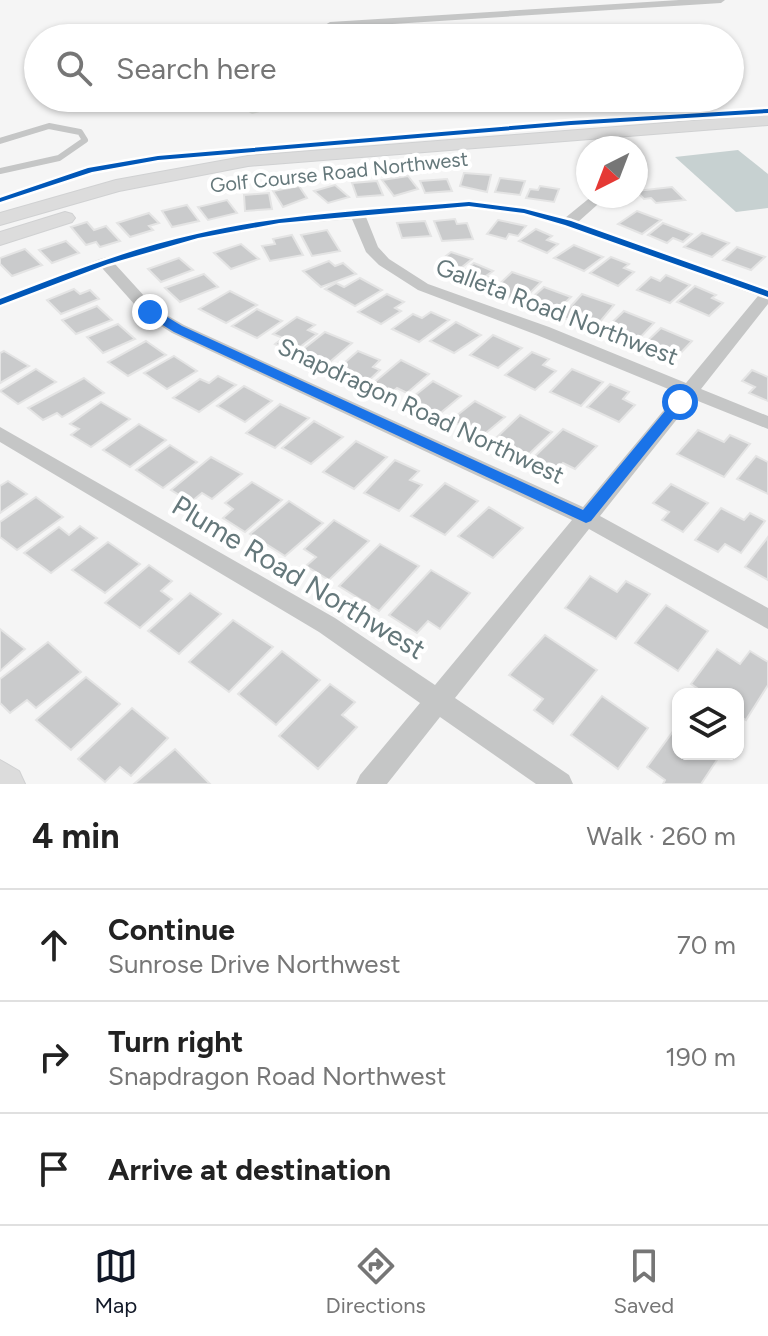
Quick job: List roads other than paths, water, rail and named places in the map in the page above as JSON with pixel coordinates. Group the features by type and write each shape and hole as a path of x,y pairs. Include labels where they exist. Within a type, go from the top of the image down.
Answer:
{"main road":[{"name":"Golf Course Road Northwest","path":"0,219 116,186 248,161 747,121 767,131"},
{"name":"Golf Course Road Northwest","path":"648,142 767,131"},
{"name":"Golf Course Road Northwest","path":"0,239 88,212 208,185 315,170 576,149"},
{"path":"0,779 5,784"}],"street":[{"path":"346,24 721,0"},
{"path":"0,302 105,262 197,236 279,221 469,204 524,211 568,223 768,294 370,784"},
{"path":"568,223 586,208"},
{"name":"Galleta Road Northwest","path":"357,213 371,249 400,275 423,287 691,389 768,423"},
{"name":"Snapdragon Road Northwest","path":"105,262 150,312 178,329 586,517 768,619"},
{"name":"Plume Road Northwest","path":"0,433 327,625 440,699 559,784"}],"lane":[{"path":"0,141 49,126 80,132 85,140 81,147 50,161 17,172 0,171"}]}
